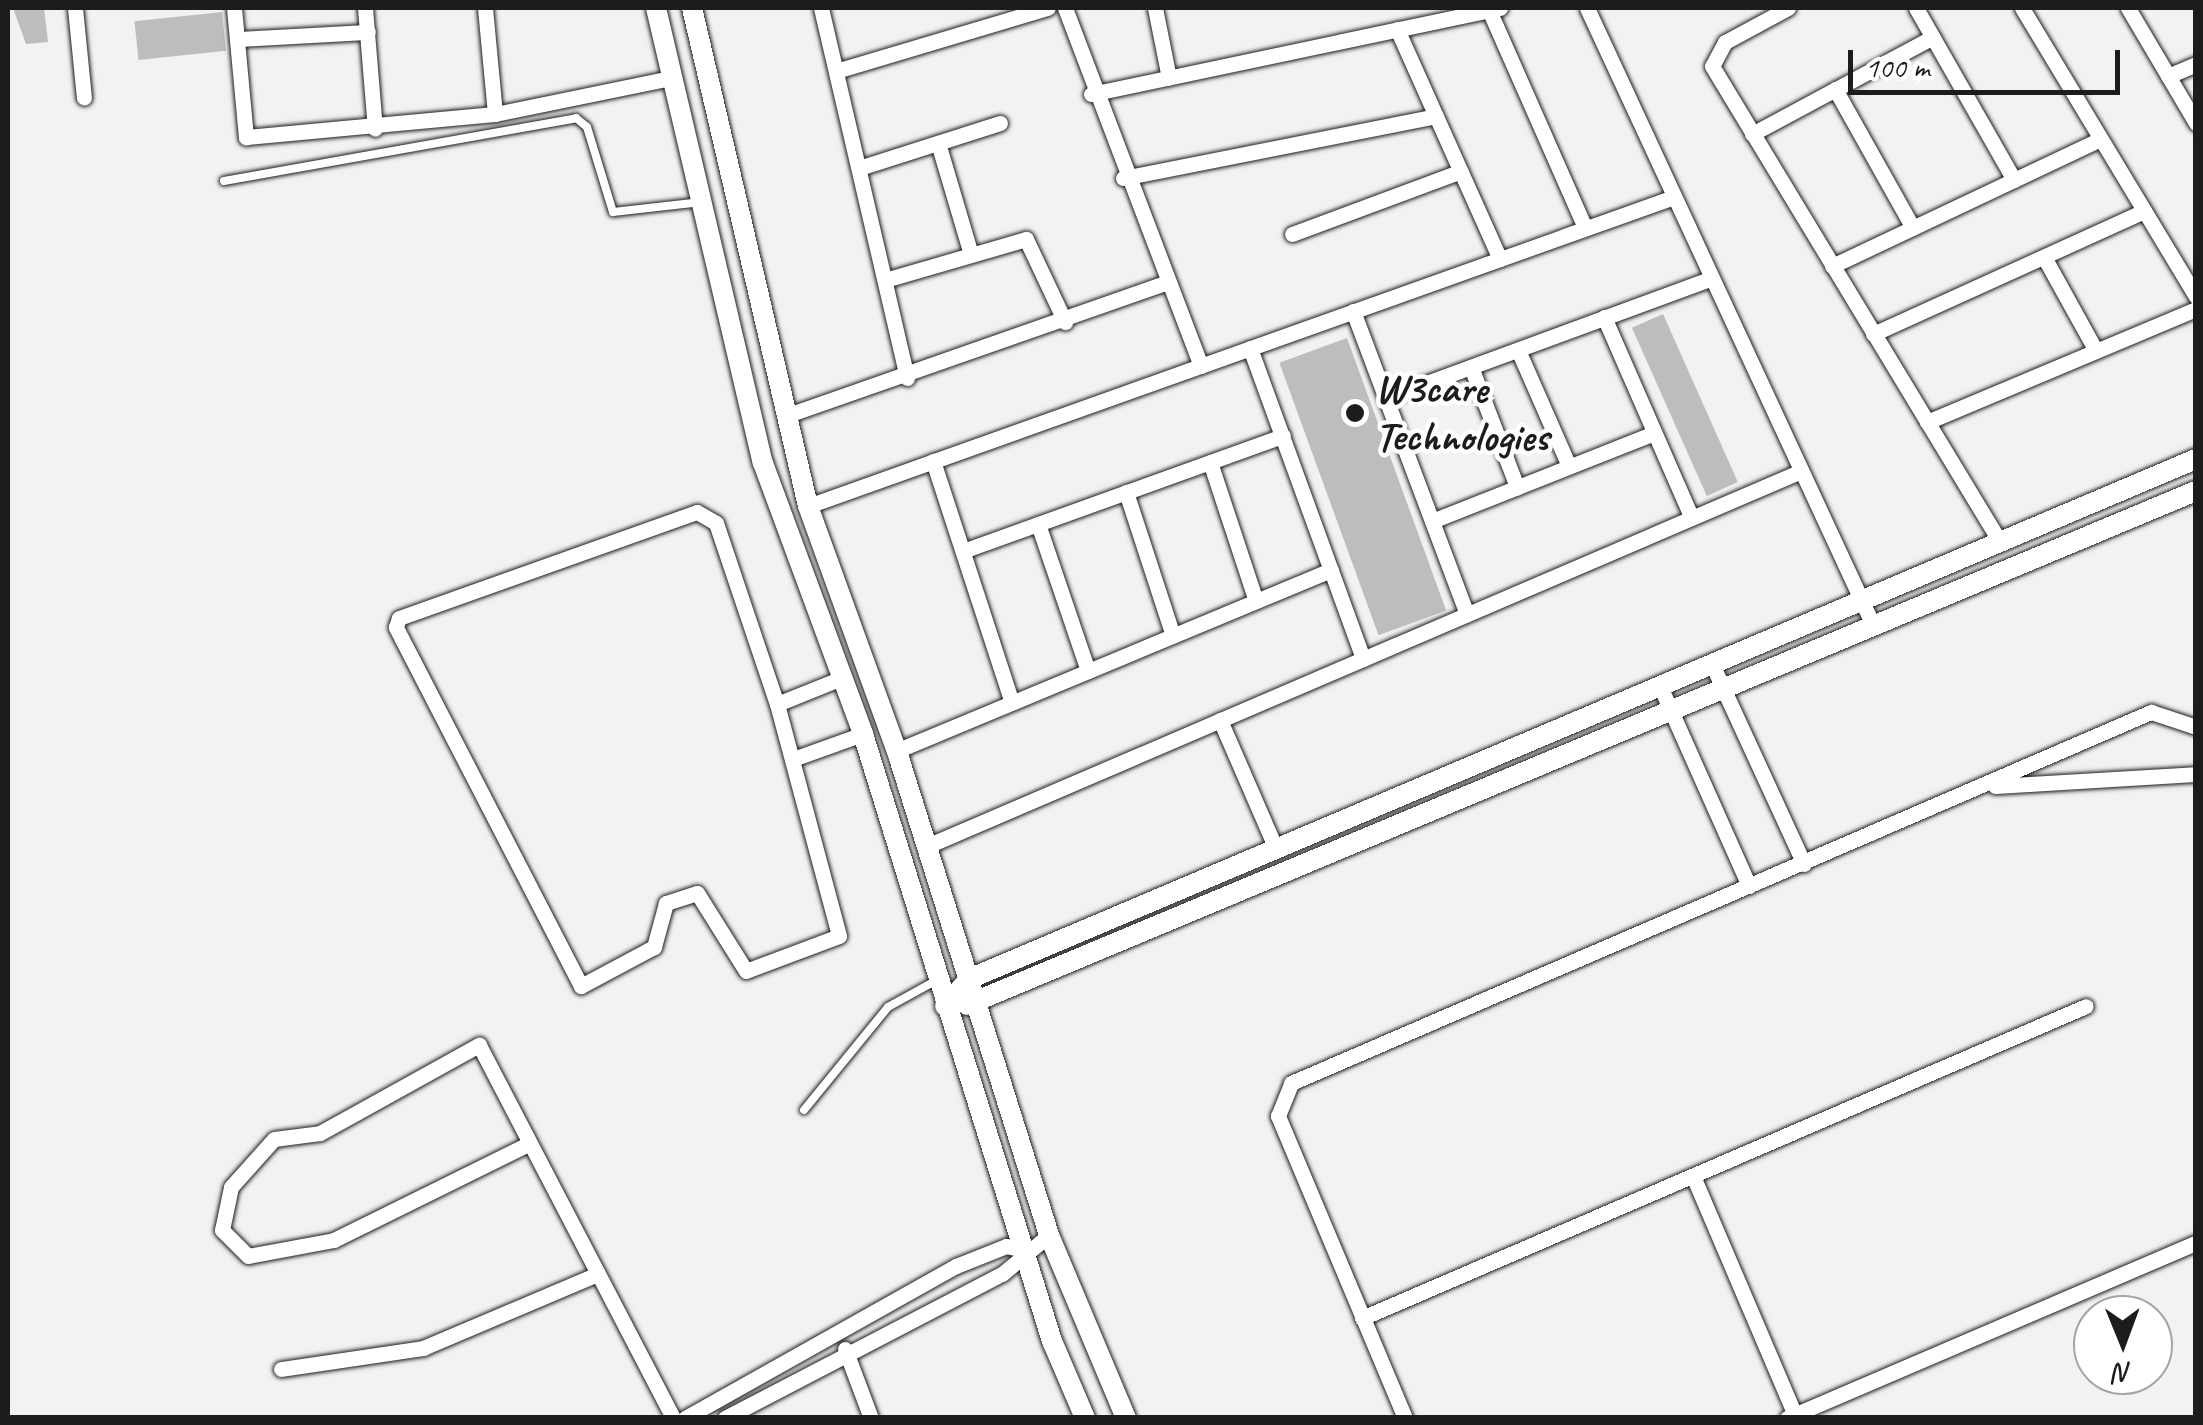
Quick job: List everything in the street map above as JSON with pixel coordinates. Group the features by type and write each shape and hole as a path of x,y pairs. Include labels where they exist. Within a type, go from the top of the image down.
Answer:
{"street":[{"path":"74,8 84,98"},
{"path":"234,8 246,137 374,130 495,114 671,78"},
{"path":"365,8 374,130"},
{"path":"485,8 495,114"},
{"path":"656,8 764,463 844,677 1024,1250 1085,1418"},
{"path":"692,8 808,506 896,750 980,1004 1049,1236 1126,1418"},
{"path":"821,8 907,378"},
{"path":"836,71 1048,8"},
{"path":"1065,8 1123,178 1200,366"},
{"path":"1155,8 1169,78"},
{"path":"1588,8 1874,627"},
{"path":"1788,8 1713,54 1752,134 2000,542"},
{"path":"1916,8 2014,180"},
{"path":"2022,8 2196,297"},
{"path":"2128,8 2195,123"},
{"path":"1092,94 1494,9 1585,228"},
{"path":"1397,29 1500,259"},
{"path":"237,38 368,32"},
{"path":"1752,134 1934,37"},
{"path":"2168,76 2196,64"},
{"path":"1835,90 1914,228"},
{"path":"1123,178 1436,116"},
{"path":"859,168 1000,123"},
{"path":"1832,266 2101,139"},
{"path":"938,143 970,251"},
{"path":"1292,234 1461,171"},
{"path":"808,506 1674,197"},
{"path":"1873,334 2144,212"},
{"path":"885,280 1008,238 1036,246 1065,322"},
{"path":"2044,257 2096,351"},
{"path":"1386,398 1712,278"},
{"path":"785,416 907,378 1165,284"},
{"path":"1926,422 2196,310"},
{"path":"1353,311 1467,614"},
{"path":"1604,317 1692,518"},
{"path":"1250,348 1363,659"},
{"path":"1518,350 1569,466"},
{"path":"1471,367 1517,487"},
{"path":"1432,521 1654,433"},
{"path":"963,551 1282,436"},
{"path":"946,1006 969,979 2196,459"},
{"path":"934,461 1012,702"},
{"path":"1210,462 1256,601"},
{"path":"927,846 1801,471"},
{"path":"946,1006 980,1004 2196,491"},
{"path":"1126,492 1172,636"},
{"path":"711,514 778,704 793,759 839,936 746,971 697,892 666,903 654,947 588,986 574,984 396,628 399,618 711,514"},
{"path":"1038,524 1088,671"},
{"path":"896,750 1331,570"},
{"path":"1712,664 1804,864"},
{"path":"778,704 844,677"},
{"path":"1660,686 1749,886"},
{"path":"1405,1418 1278,1116 1292,1083 2152,712 2196,727"},
{"path":"1220,720 1276,849"},
{"path":"793,759 863,734"},
{"path":"1980,787 2196,774"},
{"path":"1362,1318 2086,1006"},
{"path":"528,1144 334,1240 248,1256 230,1248 222,1230 231,1187 274,1140 320,1133 480,1046 593,1276 673,1418"},
{"path":"1694,1176 1792,1416 2196,1243"},
{"path":"725,1418 845,1348 1002,1274 1024,1250 1049,1236"},
{"path":"685,1418 956,1266 1006,1246 1024,1250"},
{"path":"281,1369 423,1348 593,1276"},
{"path":"845,1348 872,1418"}],"lane":[{"path":"224,181 576,118 587,127 613,212 701,202"},
{"path":"804,1110 888,1006 938,980"}],"building":[{"path":"13,8 44,8 48,42 26,44"},
{"path":"222,12 226,51 139,60 134,21"},
{"path":"1663,314 1738,482 1707,496 1632,328"},
{"path":"1347,338 1446,611 1379,635 1279,363"}],"place":[{"name":"W3care Technologies","path":"1355,413"}]}
